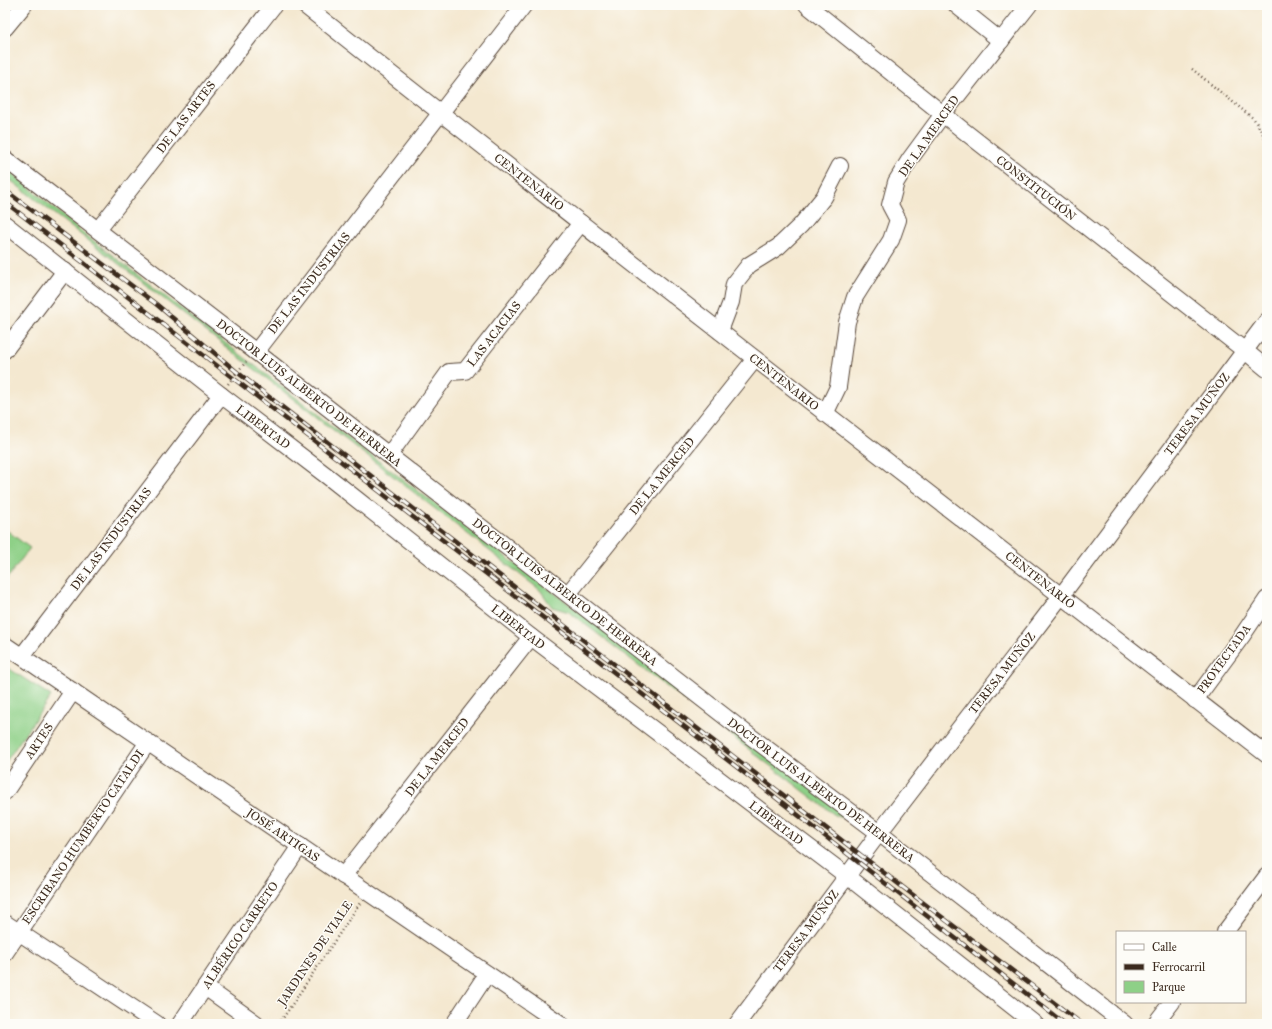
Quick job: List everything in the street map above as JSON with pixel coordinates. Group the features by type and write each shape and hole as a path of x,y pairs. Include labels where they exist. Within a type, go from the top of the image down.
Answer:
{"street":[{"path":"5,28 24,5"},
{"name":"DE LAS ARTES","path":"98,230 274,5"},
{"name":"CENTENARIO","path":"304,5 825,414 1267,755"},
{"name":"DE LAS INDUSTRIAS","path":"256,352 524,5"},
{"name":"CONSTITUCIÓN","path":"807,5 1267,369"},
{"path":"956,5 1001,41"},
{"name":"DE LA MERCED","path":"825,414 838,387 847,322 855,297 892,240 898,220 890,205 896,182 910,159 943,114 1029,5"},
{"name":"DOCTOR LUIS ALBERTO DE HERRERA","path":"5,159 746,733 879,833 1125,1024"},
{"path":"720,331 731,302 734,284 749,265 778,247 801,225 824,197 840,166"},
{"name":"LAS ACACIAS","path":"389,455 449,372 465,371 581,223"},
{"name":"LIBERTAD","path":"5,224 532,638 846,876 1035,1024"},
{"path":"5,350 65,271"},
{"name":"TERESA MUÑOZ","path":"737,1024 846,876 1061,596 1267,321"},
{"name":"DE LA MERCED","path":"568,594 755,359"},
{"name":"DE LAS INDUSTRIAS","path":"22,656 221,395"},
{"name":"PROYECTADA","path":"1195,700 1267,599"},
{"name":"DE LA MERCED","path":"344,876 532,638"},
{"name":"JOSÉ ARTIGAS","path":"5,645 561,1024"},
{"name":"ARTES","path":"5,792 73,691"},
{"name":"ESCRIBANO HUMBERTO CATALDI","path":"5,953 148,742"},
{"name":"ALBÉRICO CARRETO","path":"180,1024 300,846"},
{"path":"1226,931 1267,876"},
{"path":"5,923 156,1024"},
{"path":"454,1024 487,974"},
{"path":"205,987 257,1024"},
{"path":"1155,1024 1171,1003"}],"path":[{"path":"1192,69 1254,119 1267,143"},
{"path":"221,395 237,372 256,352"},
{"name":"JARDINES DE VIALE","path":"279,1024 367,892"}],"green space":[{"path":"5,167 81,231 369,454 846,812 847,817 841,818 834,814 569,612 552,607 540,590 5,176"},
{"path":"5,529 30,548 5,581"},
{"path":"5,666 51,696 5,763"}],"railway":[{"path":"5,190 156,304 237,372 862,856 1082,1024"},
{"path":"5,202 756,782 1065,1024"}]}
